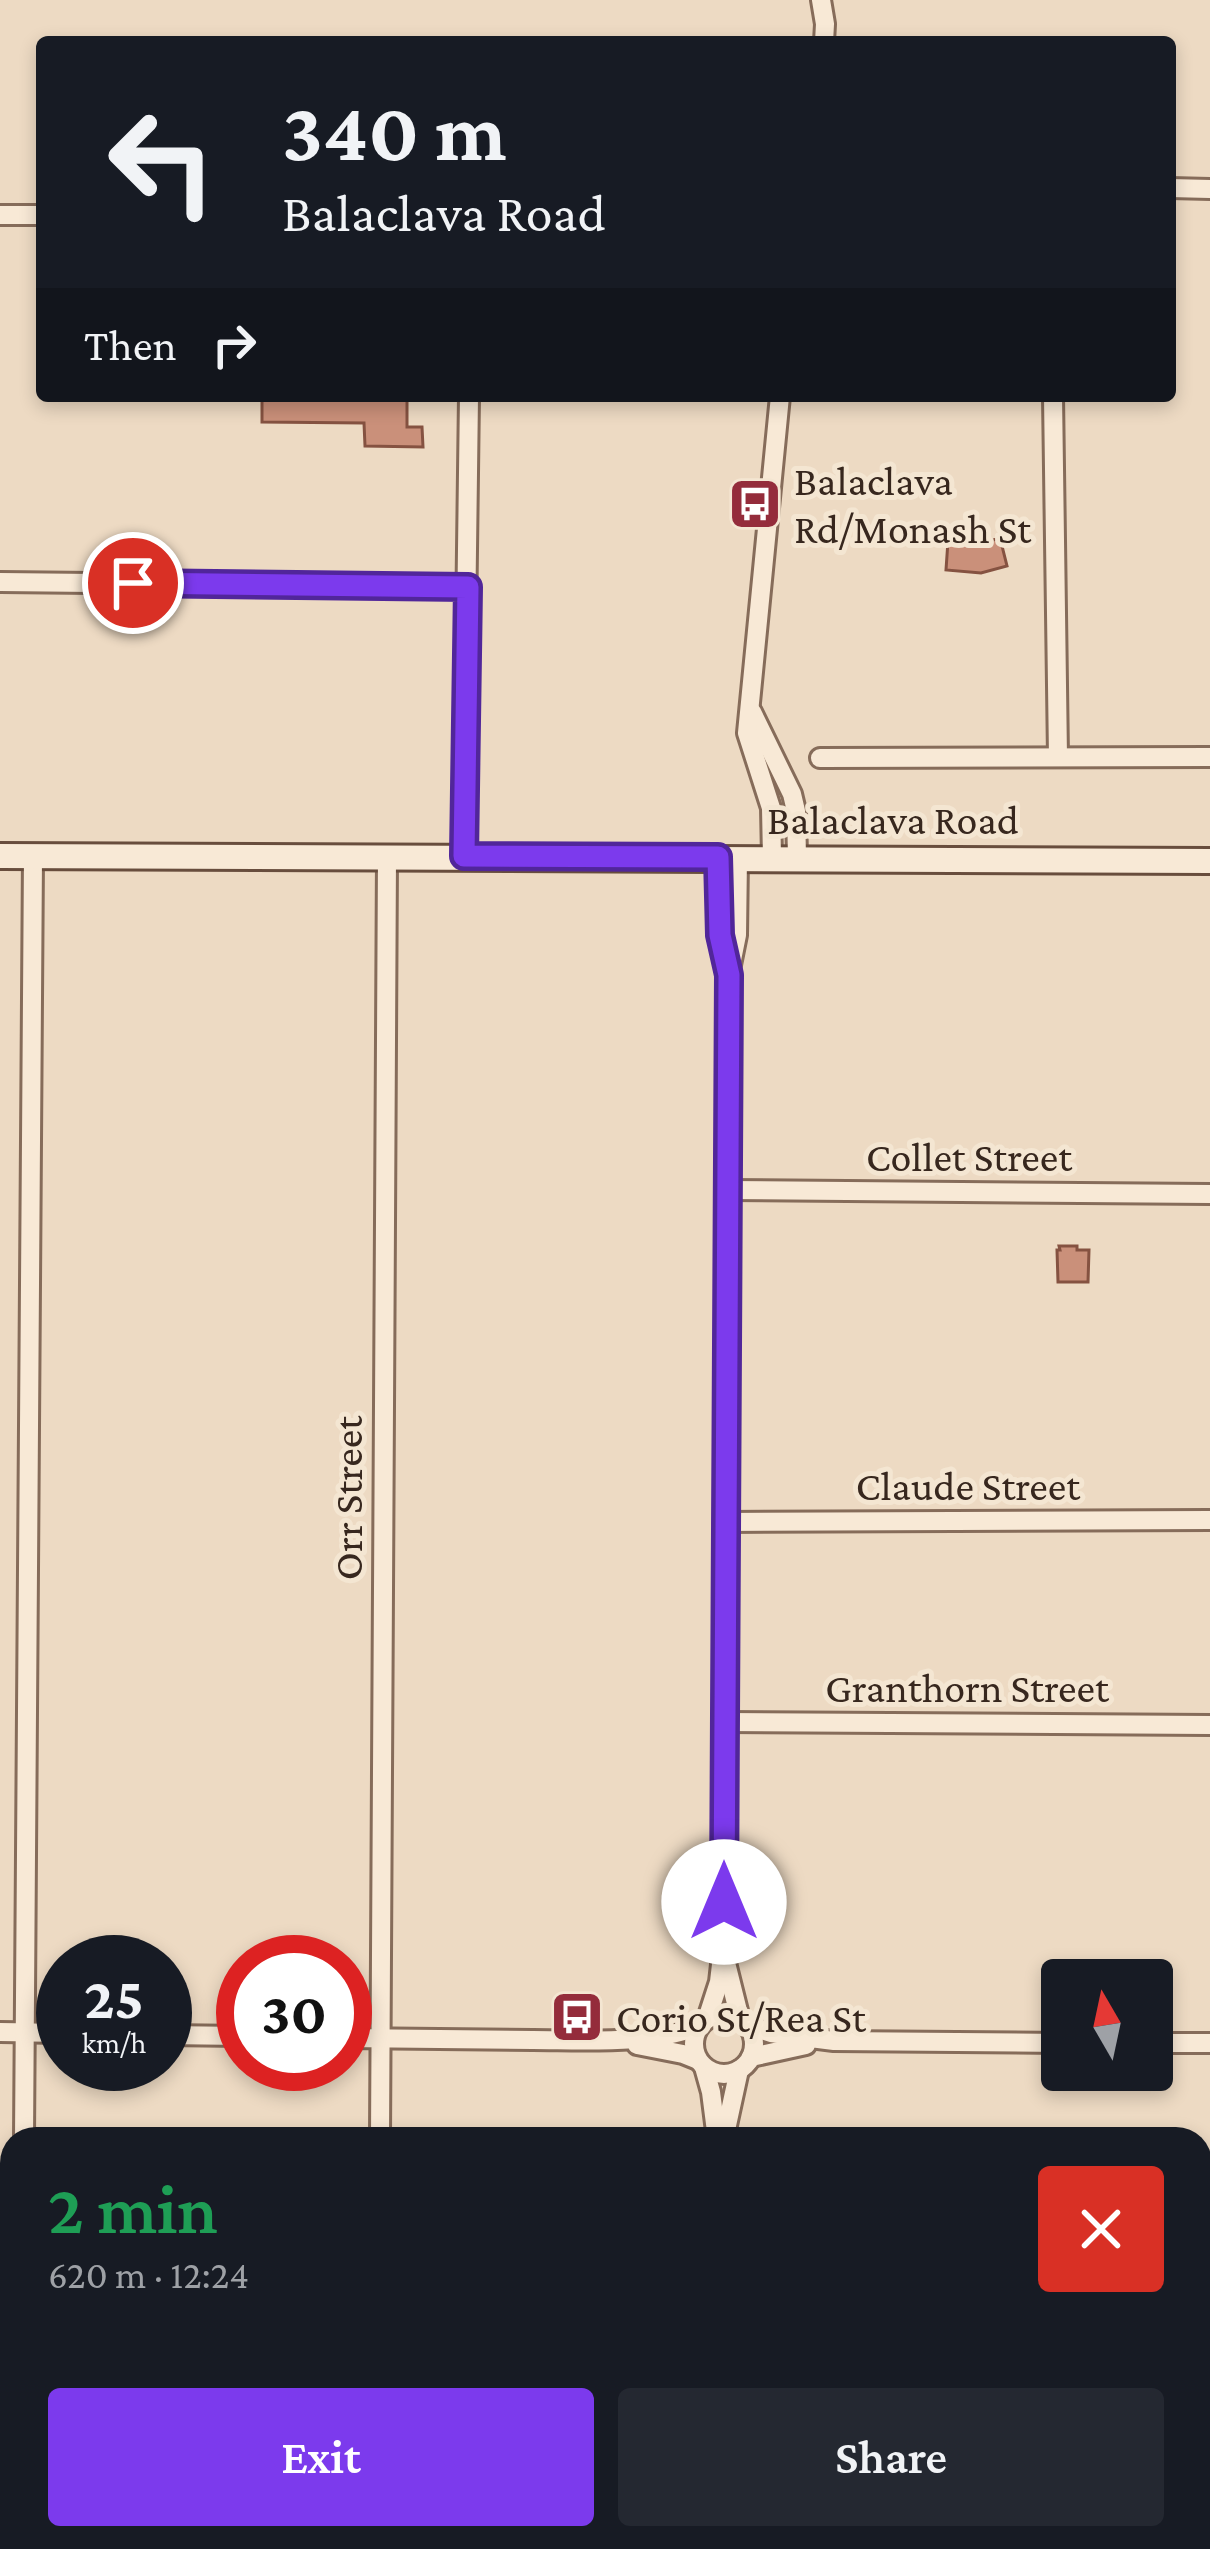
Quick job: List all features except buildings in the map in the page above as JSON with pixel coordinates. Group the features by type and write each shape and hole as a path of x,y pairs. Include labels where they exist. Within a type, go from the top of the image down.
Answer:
{"main road":[{"name":"Balaclava Road","path":"0,856 1210,861"}],"street":[{"path":"821,0 824,36"},
{"path":"1176,188 1210,189"},
{"path":"0,215 36,215"},
{"path":"464,856 469,402"},
{"path":"779,402 747,733 784,857"},
{"path":"1053,402 1058,757"},
{"path":"0,582 468,587"},
{"name":"Balaclava Road","path":"820,758 1210,757"},
{"path":"24,2127 33,856"},
{"name":"Orr Street","path":"380,2127 387,856"},
{"path":"718,2127 693,2043 719,1982 724,1946 729,975 737,935 728,857"},
{"name":"Collet Street","path":"728,1190 1210,1194"},
{"name":"Claude Street","path":"726,1522 1210,1520"},
{"name":"Granthorn Street","path":"724,1722 1210,1724"},
{"path":"724,1946 743,2022 754,2040 725,2127"},
{"path":"372,2038 602,2040 688,2031 724,2014 771,2033 834,2041 1041,2042"},
{"path":"0,2032 36,2032"},
{"path":"602,2040 658,2048 721,2074 790,2047 834,2041"},
{"path":"1173,2043 1210,2043"}],"place":[{"name":"Balaclava Rd/Monash St","path":"755,504"},
{"name":"Corio St/Rea St","path":"577,2017"}],"route":[{"path":"133,583 468,587 464,856 718,857 720,935 729,975 724,1902"}]}
